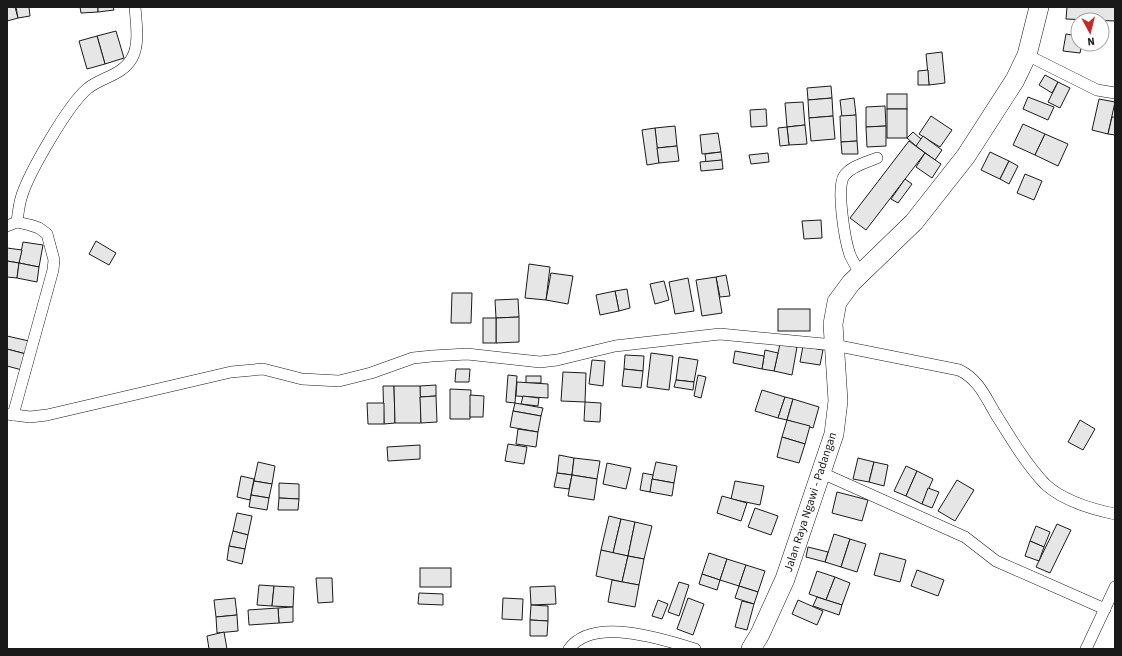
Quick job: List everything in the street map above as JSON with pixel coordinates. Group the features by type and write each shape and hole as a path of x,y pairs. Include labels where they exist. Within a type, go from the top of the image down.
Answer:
{"highway":[{"name":"Jalan Raya Ngawi - Padangan","path":"751,649 760,634 785,579 834,434 838,401 838,380 833,324 838,302 851,283 896,241 934,199 992,116 1015,80 1027,55 1038,7"}],"street":[{"path":"135,7 136,35 132,57 127,65 117,73 89,87 70,109 28,179 12,224 39,228 47,234 54,260 53,270 10,415 30,417 47,414 231,372 247,370 263,369 302,379 339,381 371,373 413,358 467,354 540,362 557,360 615,346 708,334 834,345 959,370 968,374 980,386 1015,443 1046,484 1061,496 1082,505 1115,514"},
{"path":"1027,55 1097,90 1115,93"},
{"path":"861,274 854,264 846,241 841,186 844,176 852,170 877,158"},
{"path":"822,473 970,540 996,561 1105,609"},
{"path":"1086,649 1115,587"},
{"path":"569,649 579,639 608,632 652,636 695,649"}],"building":[{"path":"7,7 15,7 18,18 7,21"},
{"path":"16,7 29,7 30,16 18,18"},
{"path":"80,7 98,7 98,12 81,13"},
{"path":"98,7 113,7 114,10 98,12"},
{"path":"1067,7 1115,7 1115,21 1110,21 1110,12 1070,12 1070,19 1066,19"},
{"path":"116,31 124,58 105,64 97,36"},
{"path":"1066,34 1070,35 1070,52 1063,51"},
{"path":"97,36 105,64 87,69 79,41"},
{"path":"942,52 945,83 929,85 926,54"},
{"path":"928,70 929,85 918,85 918,71"},
{"path":"1045,75 1058,82 1052,93 1039,85"},
{"path":"1058,82 1070,88 1060,108 1048,102"},
{"path":"831,86 832,98 808,100 807,88"},
{"path":"887,94 907,94 907,109 887,109"},
{"path":"1028,97 1054,107 1048,120 1023,109"},
{"path":"832,98 833,116 809,118 808,100"},
{"path":"854,98 856,115 842,117 840,100"},
{"path":"1099,99 1115,102 1108,134 1092,130"},
{"path":"803,102 805,125 787,127 785,103"},
{"path":"885,106 886,126 866,127 866,107"},
{"path":"766,109 767,126 751,127 750,110"},
{"path":"887,109 907,109 907,138 887,138"},
{"path":"856,115 857,141 841,142 840,116"},
{"path":"833,116 835,139 811,141 809,118"},
{"path":"931,116 952,130 940,147 919,134"},
{"path":"1112,117 1115,117 1115,135 1108,134"},
{"path":"1023,124 1045,134 1035,155 1013,145"},
{"path":"805,125 807,144 789,145 787,127"},
{"path":"675,126 677,146 657,148 655,128"},
{"path":"886,126 886,146 867,147 866,127"},
{"path":"787,127 789,145 780,146 778,128"},
{"path":"655,128 659,163 647,165 642,130"},
{"path":"913,132 922,140 916,146 907,138"},
{"path":"718,133 721,152 702,154 700,135"},
{"path":"1045,134 1068,144 1058,166 1035,155"},
{"path":"923,136 942,150 935,160 916,146"},
{"path":"857,141 858,154 842,154 841,142"},
{"path":"909,141 925,153 866,230 850,218"},
{"path":"677,146 679,161 659,163 657,148"},
{"path":"721,152 722,160 706,162 705,154"},
{"path":"990,152 1009,161 1000,179 981,170"},
{"path":"768,153 769,162 751,164 749,155"},
{"path":"925,153 941,164 932,178 916,167"},
{"path":"722,160 723,169 701,171 700,162"},
{"path":"1009,161 1018,166 1009,184 1000,179"},
{"path":"1025,174 1042,181 1034,200 1017,193"},
{"path":"905,179 912,184 898,203 891,199"},
{"path":"821,220 822,238 804,239 802,221"},
{"path":"96,241 116,253 109,265 89,254"},
{"path":"23,242 43,245 39,267 19,263"},
{"path":"7,248 22,250 19,263 7,261"},
{"path":"7,261 19,263 17,278 7,277"},
{"path":"19,263 39,267 37,282 17,278"},
{"path":"529,264 550,267 546,300 525,298"},
{"path":"551,273 573,276 568,304 546,300"},
{"path":"726,275 730,296 720,297 716,277"},
{"path":"716,277 722,313 702,316 696,280"},
{"path":"688,278 694,311 675,314 669,282"},
{"path":"664,281 669,300 655,304 650,284"},
{"path":"627,289 630,308 619,311 615,291"},
{"path":"615,291 619,311 600,315 596,295"},
{"path":"452,293 472,293 471,323 451,323"},
{"path":"518,299 519,317 496,318 495,300"},
{"path":"778,309 810,309 810,331 778,331"},
{"path":"519,317 519,342 496,343 496,318"},
{"path":"483,318 496,318 496,343 483,343"},
{"path":"7,336 29,341 26,354 7,349"},
{"path":"780,344 797,347 792,375 774,371"},
{"path":"803,346 823,350 820,365 800,362"},
{"path":"7,349 26,354 22,370 7,366"},
{"path":"765,350 778,353 774,371 762,369"},
{"path":"735,351 764,356 762,369 733,363"},
{"path":"651,353 673,356 669,390 647,387"},
{"path":"625,355 644,356 643,371 624,369"},
{"path":"679,357 698,360 694,382 676,380"},
{"path":"592,360 605,361 603,386 589,384"},
{"path":"456,369 470,369 469,382 455,382"},
{"path":"624,369 643,371 641,388 622,386"},
{"path":"563,372 586,373 585,402 561,401"},
{"path":"508,375 517,376 515,403 506,402"},
{"path":"698,375 706,377 701,398 694,396"},
{"path":"526,376 541,376 541,383 526,383"},
{"path":"676,380 694,382 693,390 674,387"},
{"path":"517,382 548,384 548,398 516,396"},
{"path":"436,385 436,396 420,397 420,386"},
{"path":"383,386 394,386 395,423 384,424"},
{"path":"394,386 420,386 421,423 395,423"},
{"path":"450,389 471,390 470,419 450,419"},
{"path":"762,390 785,397 778,418 755,411"},
{"path":"470,395 484,396 483,417 470,417"},
{"path":"436,396 437,422 421,423 420,397"},
{"path":"523,396 539,398 538,406 521,404"},
{"path":"785,397 793,399 787,420 778,418"},
{"path":"793,399 819,407 813,428 787,420"},
{"path":"585,402 601,403 600,422 584,421"},
{"path":"367,403 384,403 384,424 368,424"},
{"path":"515,403 543,408 541,416 513,411"},
{"path":"513,411 541,416 538,432 510,427"},
{"path":"787,420 810,426 805,444 782,437"},
{"path":"1080,420 1095,429 1083,450 1068,442"},
{"path":"518,429 538,432 536,447 516,444"},
{"path":"782,437 805,444 799,463 777,457"},
{"path":"508,444 527,447 524,464 505,461"},
{"path":"420,445 420,459 388,461 387,447"},
{"path":"559,455 574,458 572,475 557,473"},
{"path":"574,458 600,461 597,479 572,475"},
{"path":"858,458 874,462 869,482 853,479"},
{"path":"258,462 275,466 272,484 254,481"},
{"path":"656,462 677,466 674,483 652,479"},
{"path":"874,462 888,465 884,486 869,482"},
{"path":"607,463 631,468 626,489 603,484"},
{"path":"906,466 917,471 906,496 894,491"},
{"path":"917,471 933,479 922,504 906,496"},
{"path":"557,473 572,475 569,489 554,487"},
{"path":"643,473 653,475 650,492 640,490"},
{"path":"572,475 597,479 594,500 568,496"},
{"path":"241,476 254,479 250,500 237,497"},
{"path":"652,479 674,483 672,496 650,492"},
{"path":"957,480 974,490 955,521 938,511"},
{"path":"254,481 272,484 269,498 251,495"},
{"path":"735,481 764,486 760,505 731,499"},
{"path":"279,483 299,484 299,499 279,498"},
{"path":"928,488 939,492 932,508 922,504"},
{"path":"837,492 868,500 862,521 832,513"},
{"path":"251,495 269,498 267,510 249,507"},
{"path":"722,496 747,503 741,521 717,513"},
{"path":"279,498 299,499 298,510 278,510"},
{"path":"755,508 778,516 771,535 748,527"},
{"path":"237,513 252,516 248,535 233,531"},
{"path":"609,516 621,519 613,553 601,550"},
{"path":"621,519 635,522 628,556 613,553"},
{"path":"635,522 652,526 644,559 628,556"},
{"path":"1057,524 1071,530 1050,573 1036,567"},
{"path":"1036,526 1050,532 1044,547 1030,541"},
{"path":"233,531 248,535 245,549 229,546"},
{"path":"834,534 850,539 841,567 825,562"},
{"path":"850,539 866,544 857,572 841,567"},
{"path":"1030,541 1044,547 1039,561 1025,556"},
{"path":"229,546 245,549 242,564 227,560"},
{"path":"808,547 828,552 825,562 806,557"},
{"path":"601,550 628,556 622,582 596,576"},
{"path":"709,553 727,559 720,580 702,574"},
{"path":"880,553 906,560 900,582 874,575"},
{"path":"628,556 644,559 639,585 622,582"},
{"path":"727,559 746,565 739,586 720,580"},
{"path":"746,565 765,571 758,592 739,586"},
{"path":"420,568 451,568 451,587 420,587"},
{"path":"917,570 944,580 938,596 911,586"},
{"path":"817,571 835,577 826,600 809,594"},
{"path":"702,574 720,580 717,590 699,584"},
{"path":"835,577 850,583 842,605 826,600"},
{"path":"316,578 332,578 333,602 318,603"},
{"path":"612,580 639,585 635,607 608,602"},
{"path":"679,582 689,585 679,616 668,612"},
{"path":"259,585 274,586 272,606 257,605"},
{"path":"274,586 294,587 293,607 272,606"},
{"path":"555,586 556,604 531,605 530,587"},
{"path":"739,586 758,592 754,604 735,598"},
{"path":"419,593 443,594 443,605 418,604"},
{"path":"817,597 842,605 839,615 813,606"},
{"path":"235,598 237,615 216,617 214,600"},
{"path":"503,598 523,599 522,620 502,619"},
{"path":"688,598 704,604 693,635 677,629"},
{"path":"658,600 668,604 662,619 652,616"},
{"path":"798,600 823,611 817,625 792,614"},
{"path":"742,601 754,604 747,630 735,627"},
{"path":"531,605 548,606 548,621 530,620"},
{"path":"293,607 293,622 279,623 278,608"},
{"path":"278,608 279,623 249,625 248,610"},
{"path":"237,615 238,631 217,633 216,617"},
{"path":"530,620 548,621 547,636 530,636"},
{"path":"224,632 227,649 209,649 207,636"}]}
